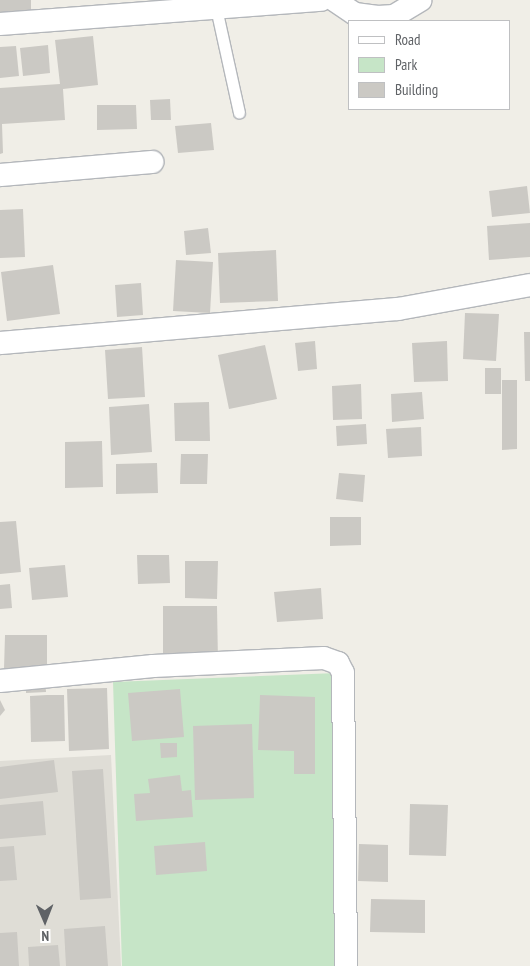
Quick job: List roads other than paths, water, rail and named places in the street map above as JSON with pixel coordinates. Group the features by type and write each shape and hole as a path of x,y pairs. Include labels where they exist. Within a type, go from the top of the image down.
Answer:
{"street":[{"path":"0,24 321,0"},
{"path":"334,0 355,14 378,17 394,16 421,0"},
{"path":"0,176 152,162"},
{"path":"0,343 398,309 530,285"},
{"path":"0,681 153,666 324,658 338,663 343,673 346,966"}],"lane":[{"path":"216,8 239,113"}]}
